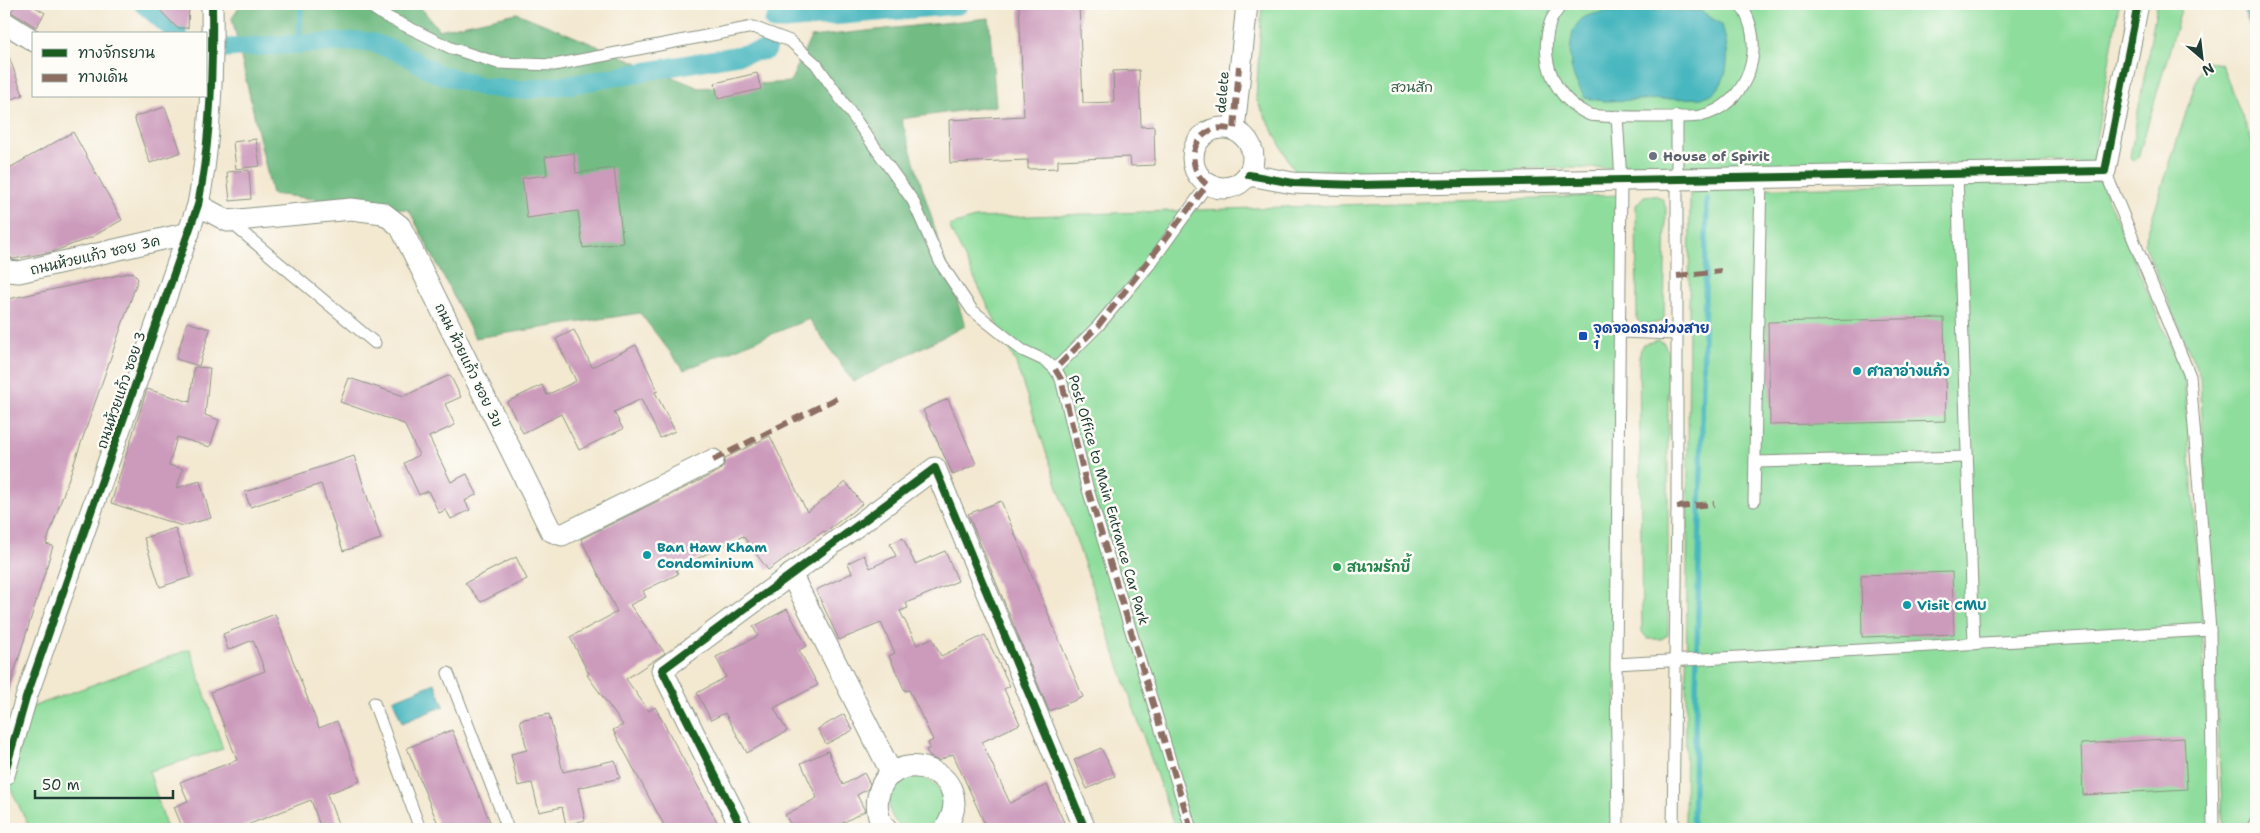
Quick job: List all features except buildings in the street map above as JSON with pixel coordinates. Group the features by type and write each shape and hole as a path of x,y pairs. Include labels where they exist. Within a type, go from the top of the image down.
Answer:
{"street":[{"name":"ถนนห้วยแก้ว ซอย 3","path":"4,775 26,698 198,205 206,164 212,4"},
{"path":"1249,175 1293,183 1359,186 2105,170 2138,4"},
{"path":"4,22 32,40"},
{"path":"1207,185 1199,178 1194,168 1192,156 1195,145 1202,136 1212,130 1227,128 1234,130"},
{"path":"198,205 228,221"},
{"name":"ถนน ห้วยแก้ว ซอย 3ข","path":"228,221 351,209 383,213 400,226 551,531 562,535 713,460"},
{"name":"ถนนห้วยแก้ว ซอย 3ค","path":"4,267 6,271 19,272 189,233"},
{"path":"742,829 662,670 935,468 1085,829"},
{"path":"791,574 892,774"},
{"path":"886,829 878,814 877,802 879,791 892,774 904,768 916,766 929,768 940,774 948,783 953,795 954,808 951,820 945,829"}],"lane":[{"path":"367,4 384,15 451,48 498,63 554,65 753,27 790,41 816,64 913,201 941,264 972,310 1022,350 1046,361 1055,369 1061,379 1086,483 1190,829"},
{"path":"1055,369 1098,326 1150,264 1207,185 1224,189 1233,188 1242,183 1249,175 1254,154 1250,144 1243,135 1234,130 1247,4"},
{"path":"1562,4 1551,21 1546,46 1546,60 1554,83 1570,103 1592,116 1701,116 1724,105 1742,88 1752,65 1755,40 1748,14 1740,4"},
{"path":"1617,116 1621,181 1616,664 1618,829"},
{"path":"1673,829 1677,507 1678,116"},
{"path":"2105,170 2190,376 2210,630 2213,829"},
{"path":"1957,174 1974,644"},
{"path":"1754,501 1761,178"},
{"path":"228,221 375,343"},
{"path":"1620,332 1676,334"},
{"path":"1755,462 1967,457"},
{"path":"1616,664 1690,662 2210,630"},
{"path":"448,673 508,829"},
{"path":"374,703 420,829"},
{"path":"2252,829 2256,820"}],"green space":[{"path":"241,4 418,4 439,30 517,13 699,88 790,82 811,37 989,18 996,106 901,119 965,326 853,382 809,319 684,370 640,313 475,338 409,210 272,194 232,18"},
{"name":"สวนสัก","path":"1262,4 2119,4 2092,163 1294,171 1256,99"},
{"path":"2157,4 2183,4 2138,158 2133,161 2130,157"},
{"path":"2203,60 2221,64 2256,150 2256,829 2223,829 2200,377 2144,243"},
{"path":"2100,181 2184,377 2202,622 2211,829 1685,829 1690,190"},
{"path":"1621,195 1615,829 1175,829 1015,361 949,226 975,218"},
{"path":"1654,195 1662,198 1666,208 1664,321 1645,325 1637,320 1636,205 1644,196"},
{"path":"1657,340 1664,343 1668,352 1668,635 1661,639 1648,639 1642,632 1639,357 1642,345"},
{"path":"190,649 223,749 149,771 167,829 30,829 8,783 32,707"},
{"path":"911,777 921,777 931,781 939,789 943,804 939,819 931,827 921,831 911,831 901,827 893,819 889,809 889,799 893,789 901,781"}],"water":[{"path":"2242,4 2256,4 2256,41 2243,9"},
{"path":"1701,11 1722,25 1726,41 1727,67 1725,76 1715,92 1702,98 1604,101 1585,98 1577,84 1570,58 1573,33 1577,24 1582,19 1604,12"},
{"path":"435,683 444,706 402,723 393,700"}],"waterway":[{"path":"143,4 176,32"},
{"path":"299,44 301,4"},
{"path":"774,21 959,5"},
{"path":"208,49 359,41 371,42 401,53 436,73 483,87 522,90 575,84 767,50"},
{"path":"1693,829 1707,199"}],"marked path":[{"path":"1191,829 1086,483 1061,379 1055,369 1098,326 1207,185 1194,165 1196,144 1202,136 1211,131 1221,128 1234,130 1239,66"},
{"path":"1677,276 1721,271"},
{"path":"713,460 837,398"},
{"path":"1677,507 1714,504"}],"cycle path":[{"path":"4,775 26,698 198,205 206,155 210,105 212,4"},
{"path":"1249,175 1293,183 1359,185 2105,171 2138,4"},
{"path":"742,829 662,670 935,468 1085,829"}],"place":[{"name":"House of Spirit","path":"1653,156"},
{"name":"จุดจอดรถม่วงสาย 1","path":"1583,336"},
{"name":"ศาลาอ่างแก้ว","path":"1857,371"},
{"name":"Ban Haw Kham Condominium","path":"647,555"},
{"name":"สนามรักบี้","path":"1337,567"},
{"name":"Visit CMU","path":"1907,605"}]}
